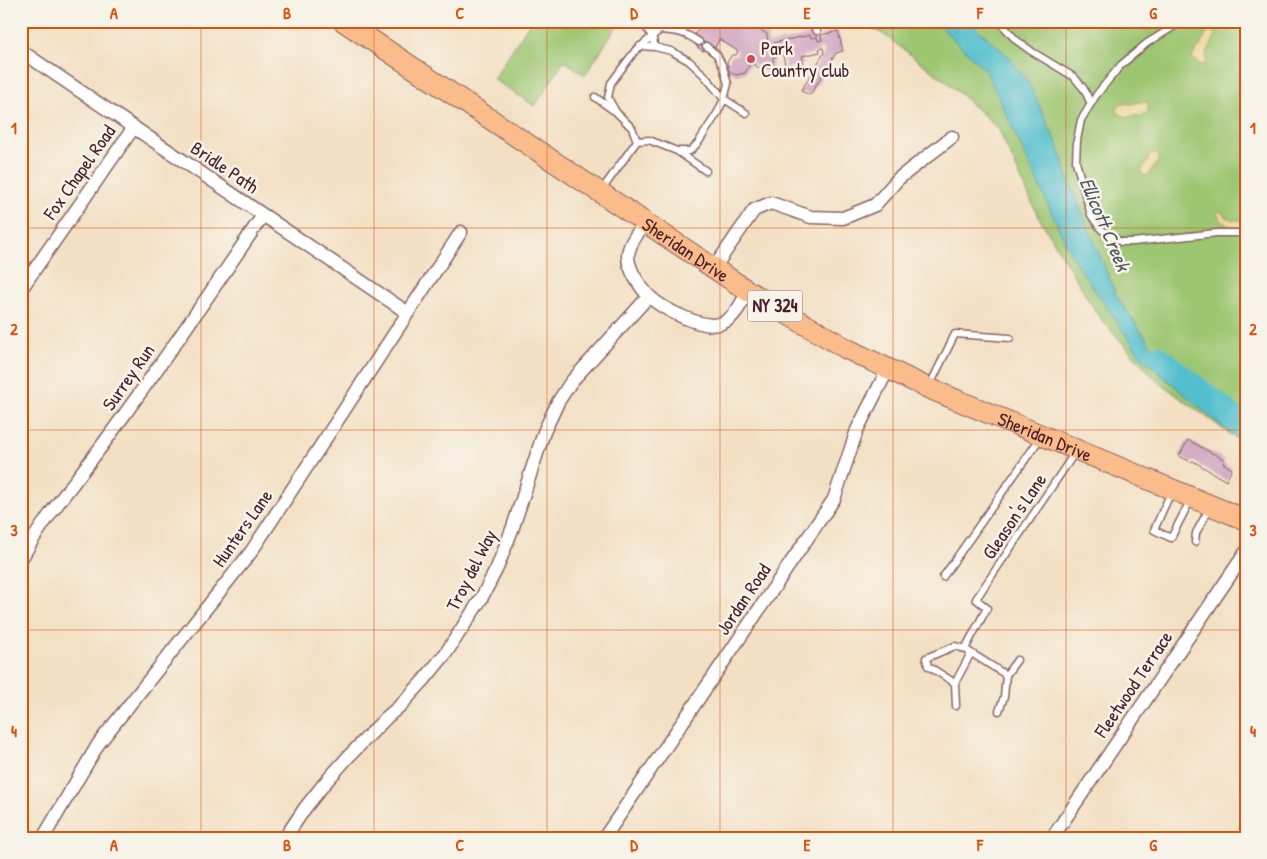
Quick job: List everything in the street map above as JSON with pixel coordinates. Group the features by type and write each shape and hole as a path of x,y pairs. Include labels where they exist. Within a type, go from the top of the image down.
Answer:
{"main road":[{"name":"Sheridan Drive","path":"359,26 714,268 847,349 928,388 1246,520"}],"street":[{"name":"Bridle Path","path":"21,51 408,314"},
{"name":"Fox Chapel Road","path":"21,289 134,127"},
{"path":"714,268 754,210 770,203 811,217 843,218 874,205 898,179 952,137"},
{"name":"Surrey Run","path":"21,559 50,515 138,395 263,215"},
{"path":"645,222 632,243 628,254 629,264 634,275 649,296 670,310 709,325 722,324 740,306 748,290"},
{"name":"Hunters Lane","path":"43,838 100,743 251,552 461,232"},
{"name":"Troy del Way","path":"285,838 305,808 330,777 380,724 401,705 446,653 481,599 497,568 513,527 544,432 558,402 571,382 649,296"},
{"name":"Jordan Road","path":"604,838 834,499 857,430 888,369"},
{"name":"Fleetwood Terrace","path":"1052,838 1246,552"}],"lane":[{"path":"812,21 811,23 818,31"},
{"path":"999,21 1016,40 1074,77 1084,89 1091,104"},
{"path":"1185,21 1147,43 1122,65 1097,94 1082,120 1077,140 1076,162 1091,215 1102,229 1121,242 1217,233 1238,232 1246,235"},
{"path":"640,46 645,37 645,26 652,36 655,47"},
{"path":"616,112 608,98 610,84 640,46 660,30 676,31 689,35 699,42"},
{"path":"640,46 671,51 704,75 724,99 746,113"},
{"path":"677,151 690,151 698,143 724,99 728,84 723,67 717,54 706,46"},
{"path":"595,97 616,112 632,128 637,141"},
{"path":"637,141 649,140 677,151 706,171"},
{"path":"601,192 637,141"},
{"path":"928,388 955,334 1010,338"},
{"path":"943,577 1042,436"},
{"name":"Gleason's Lane","path":"965,649 987,608 976,599 1077,450"},
{"path":"1172,489 1154,530 1171,538 1191,497"},
{"path":"1195,542 1196,533 1211,506"},
{"path":"955,683 928,666 926,658 955,646 965,649 1006,676"},
{"path":"956,706 955,683 971,653"},
{"path":"999,711 1004,698 1006,676 1016,660"}],"green space":[{"path":"531,21 610,21 617,26 585,75 564,61 535,106 493,79"},
{"name":"Park Country club","path":"736,21 802,21 799,25 738,26"},
{"name":"Park Country club","path":"857,21 1246,21 1246,446 1157,381 1099,317 1038,216 998,128 948,83 883,34"}],"sand":[{"path":"1210,30 1214,32 1214,39 1207,53 1205,65 1201,65 1192,58"},
{"path":"1139,102 1148,103 1148,111 1145,114 1125,116 1117,111 1118,106 1122,103 1132,104"},
{"path":"1154,153 1159,156 1159,160 1147,176 1143,175 1142,169 1149,156"},
{"path":"1220,211 1232,219 1246,220 1246,228 1237,228 1226,224 1217,214"}],"water":[{"path":"935,21 969,21 1009,57 1029,84 1058,146 1069,181 1117,297 1150,344 1220,409 1246,429 1246,445 1142,358 1073,259 986,71"}],"building":[{"name":"Park Country club","path":"693,21 732,21 747,31 757,28 767,34 768,44 810,35 811,38 817,37 818,41 822,40 821,35 838,31 843,51 836,53 810,95 801,91 824,53 823,48 819,49 820,52 802,56 804,64 786,69 783,55 773,57 773,68 759,68 751,62 745,73 736,75 730,72 727,62 738,51 719,39 715,48 708,44 703,51 696,46 700,39 695,34 701,26"},
{"path":"1188,440 1225,460 1223,463 1232,469 1226,481 1193,461 1191,462 1179,456"}],"waterway":[{"name":"Ellicott Creek","path":"1158,354 1246,424"}],"place":[{"name":"Park Country club","path":"751,59"}]}
